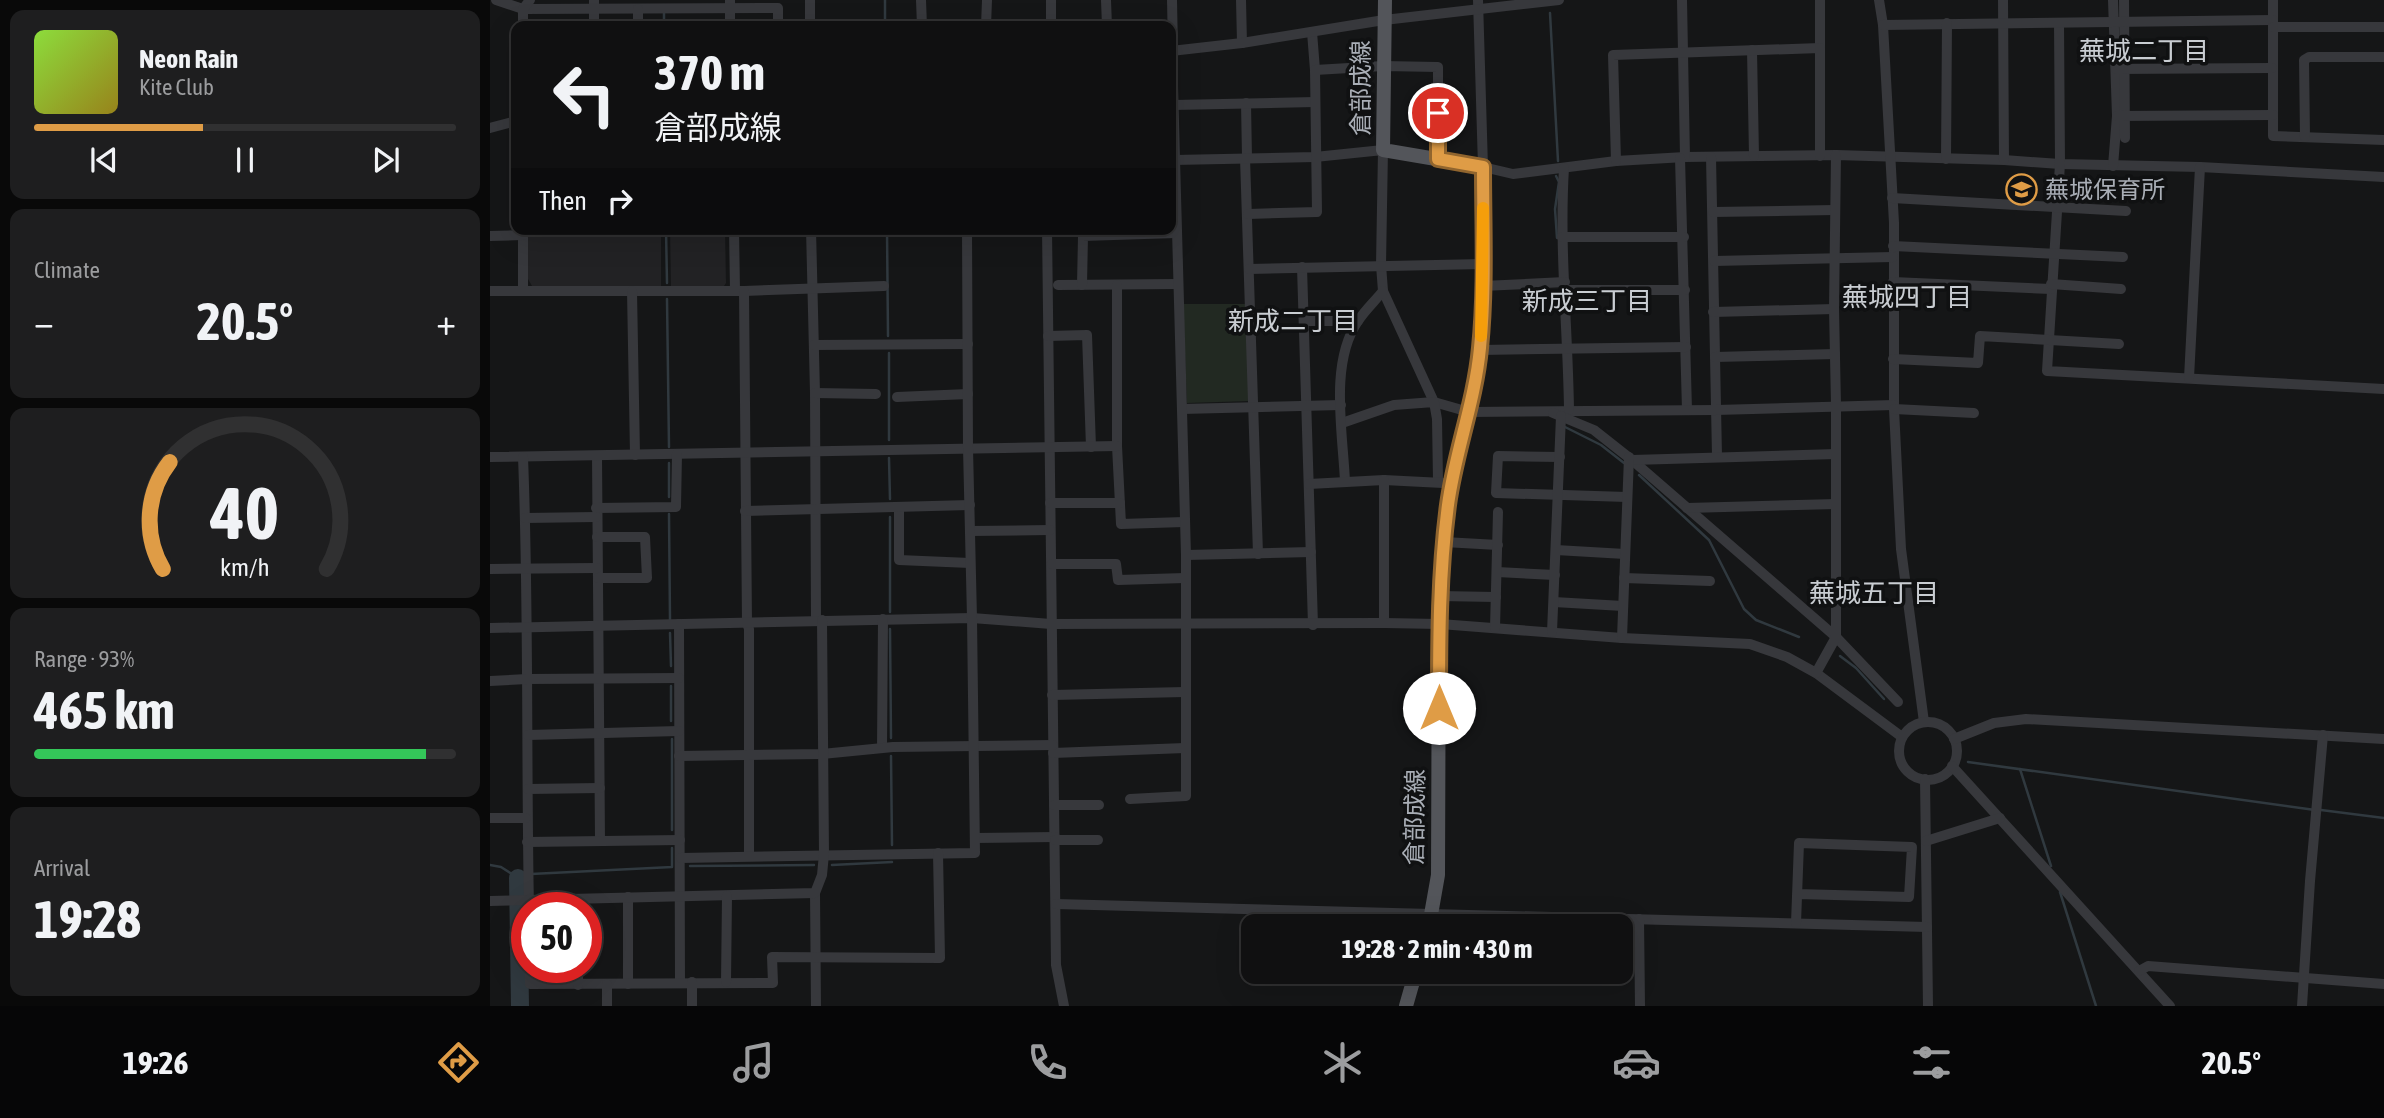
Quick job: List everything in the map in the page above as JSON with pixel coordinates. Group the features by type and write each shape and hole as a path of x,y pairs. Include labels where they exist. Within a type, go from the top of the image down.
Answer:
{"main road":[{"name":"倉部成線","path":"1385,0 1383,150 1483,167 1480,350 1469,412 1445,483 1444,542 1439,596 1438,875 1432,914"},
{"path":"1406,1006 1412,984"}],"street":[{"path":"496,0 523,9 594,4 638,9 671,9 730,4 778,8 778,21"},
{"path":"523,21 523,9 530,0"},
{"path":"810,0 810,21"},
{"path":"921,0 922,21"},
{"path":"986,0 986,21"},
{"path":"1051,0 1051,21"},
{"path":"1106,0 1107,21"},
{"path":"1172,0 1172,21"},
{"path":"1241,0 1242,43"},
{"path":"1176,50 1242,43 1478,5 1559,0"},
{"path":"1682,0 1687,410"},
{"path":"1819,156 1820,0"},
{"path":"1879,0 1883,25 1892,198 1894,407 1901,549 1924,722"},
{"path":"2003,0 2004,160"},
{"path":"2113,0 2118,23 2121,116 2125,138"},
{"path":"2118,23 2124,0"},
{"path":"2273,0 2273,136 2384,140"},
{"path":"1478,5 1483,167 1513,174 1616,161 1836,155 2200,167 2384,177"},
{"path":"638,9 638,21"},
{"path":"1946,159 1947,23"},
{"path":"2059,23 2060,164 2047,371 2384,388"},
{"path":"1883,25 2118,23 2384,27"},
{"path":"1248,214 1317,212 1312,32"},
{"path":"1616,161 1613,55 1820,48"},
{"path":"1752,50 1754,156"},
{"path":"2305,137 2304,60 2309,57 2384,57"},
{"path":"1315,69 1438,67 1438,159"},
{"path":"2120,69 2272,68"},
{"path":"1176,105 1315,102"},
{"path":"1246,103 1258,554"},
{"path":"2113,166 2121,116"},
{"path":"2121,116 2273,116"},
{"path":"490,128 511,122"},
{"path":"1176,160 1315,157 1383,150 1383,291 1434,402 1445,483 1384,480 1309,484"},
{"path":"1816,673 1836,637 1836,155"},
{"path":"1711,157 1717,456"},
{"path":"2189,379 2200,167"},
{"path":"1552,632 1560,457 1569,348 1562,237 1564,169"},
{"path":"1892,198 2126,211"},
{"path":"1713,212 1835,210"},
{"path":"490,236 511,233"},
{"path":"1130,799 1186,796 1186,555 1176,233"},
{"path":"523,235 523,291"},
{"path":"734,235 739,291 749,629 749,856"},
{"path":"811,235 815,393 814,511 824,854 822,875 815,893 816,1006"},
{"path":"681,858 975,853 967,235"},
{"path":"1046,235 1056,965 1064,1006"},
{"path":"1082,285 1083,236 1114,235"},
{"path":"1562,237 1684,237"},
{"path":"1714,261 1834,259 1893,252 2123,257"},
{"path":"1249,269 1483,264"},
{"path":"1302,267 1313,625"},
{"path":"1893,282 2120,289"},
{"path":"1058,285 1178,284"},
{"path":"1117,285 1117,446 1121,524 1184,522"},
{"path":"490,291 739,291 884,286"},
{"path":"1483,286 1685,290"},
{"path":"632,291 635,455"},
{"path":"1345,482 1339,376 1349,338 1358,321 1383,291"},
{"path":"1713,312 1834,309"},
{"path":"1304,321 1358,321"},
{"path":"1048,336 1087,335 1091,447"},
{"path":"1893,359 1978,363 1980,336 2119,344"},
{"path":"814,345 968,344"},
{"path":"1480,350 1686,347"},
{"path":"1715,358 1835,354"},
{"path":"815,393 876,394"},
{"path":"897,397 968,394"},
{"path":"1342,423 1394,405 1434,402 1469,412 1544,410 1565,413 1836,405 1974,413"},
{"path":"1182,409 1341,405"},
{"path":"1565,413 1594,430 1631,458 1836,637 1898,702"},
{"path":"490,457 1117,446"},
{"path":"526,518 676,507 677,454"},
{"path":"1631,458 1836,454"},
{"path":"597,456 600,840"},
{"path":"1560,457 1498,456 1496,493 1627,497"},
{"path":"523,457 526,518 528,892"},
{"path":"1622,638 1631,458"},
{"path":"1384,480 1384,624"},
{"path":"1050,503 1120,503"},
{"path":"1687,508 1836,504"},
{"path":"745,511 970,505"},
{"path":"899,508 899,560 970,563"},
{"path":"1495,628 1499,512"},
{"path":"970,531 1050,530"},
{"path":"490,569 526,568 647,578 645,537 597,537"},
{"path":"1444,542 1497,545"},
{"path":"1556,550 1625,554"},
{"path":"1186,555 1311,552"},
{"path":"1052,564 1116,564 1118,580 1185,578"},
{"path":"1497,572 1555,575"},
{"path":"1624,578 1710,581"},
{"path":"1439,596 1496,597"},
{"path":"1554,602 1623,606"},
{"path":"490,628 972,618 1051,624 1440,624 1622,638 1750,644 1787,657 1816,673 1902,737"},
{"path":"883,619 883,748"},
{"path":"679,624 680,982"},
{"path":"490,681 527,678 679,678"},
{"path":"1052,695 1185,692"},
{"path":"1954,739 1994,723 2026,719 2384,739"},
{"path":"1924,722 1938,724 1954,739 1956,753 1952,766 1941,776 1917,778 1904,768 1899,753 1902,737 1911,727 1924,722"},
{"path":"528,735 679,731"},
{"path":"2302,1006 2323,735"},
{"path":"679,756 822,754 883,748 975,745 1053,749 1185,748"},
{"path":"1952,766 2170,1006"},
{"path":"1925,779 1928,1006"},
{"path":"528,789 600,788"},
{"path":"1054,805 1099,805"},
{"path":"490,818 526,818"},
{"path":"1926,841 2000,818"},
{"path":"975,838 1098,840"},
{"path":"527,842 680,840"},
{"path":"1796,923 1797,894 1799,843 1912,847 1909,897 1797,894"},
{"path":"530,983 772,983 772,957 940,958 938,853"},
{"path":"602,900 680,895 815,893"},
{"path":"726,982 727,896"},
{"path":"628,897 628,984"},
{"path":"490,901 511,900"},
{"path":"1056,904 1306,914"},
{"path":"1633,919 1927,927"},
{"path":"1639,919 1640,1006"},
{"path":"2140,971 2148,966 2384,984"},
{"path":"692,982 692,1006"},
{"path":"607,984 607,1006"}],"shaded area":[{"path":"528,235 661,235 661,287 532,286 528,279"},
{"path":"670,235 725,235 724,286 671,287"},
{"path":"1183,304 1247,304 1250,401 1187,403"}],"waterway":[{"path":"885,0 885,21"},
{"path":"664,10 664,21"},
{"path":"1550,13 1558,161"},
{"path":"1556,176 1559,182 1555,209 1557,238"},
{"path":"666,235 667,283"},
{"path":"887,235 888,336"},
{"path":"667,299 669,447"},
{"path":"889,353 889,440"},
{"path":"1565,427 1601,445 1624,463"},
{"path":"889,458 890,499"},
{"path":"669,463 669,497"},
{"path":"1639,475 1709,540 1744,609 1756,620 1799,637"},
{"path":"669,514 670,620"},
{"path":"890,517 890,612"},
{"path":"890,629 891,738"},
{"path":"670,633 671,666"},
{"path":"1840,656 1856,668 1884,699"},
{"path":"671,686 671,721"},
{"path":"672,739 672,830"},
{"path":"891,756 892,845"},
{"path":"1968,762 2315,810"},
{"path":"2020,769 2051,866"},
{"path":"2321,810 2384,818"},
{"path":"531,874 672,867 672,848"},
{"path":"832,865 892,862"},
{"path":"490,865 501,867 518,878 525,876"},
{"path":"690,866 814,865"},
{"path":"518,878 520,1006"},
{"path":"2060,892 2096,1006"}],"slow traffic":[{"path":"1481,336 1483,208"}],"place":[{"name":"蕪城保育所","path":"2022,190"}],"district":[{"name":"蕪城二丁目","path":"2144,51"},
{"name":"蕪城四丁目","path":"1907,297"},
{"name":"新成三丁目","path":"1587,301"},
{"name":"新成二丁目","path":"1293,321"},
{"name":"蕪城五丁目","path":"1874,593"}],"route":[{"path":"1438,113 1438,159 1483,167 1483,317 1475,386 1448,503 1439,596 1439,708"}]}
